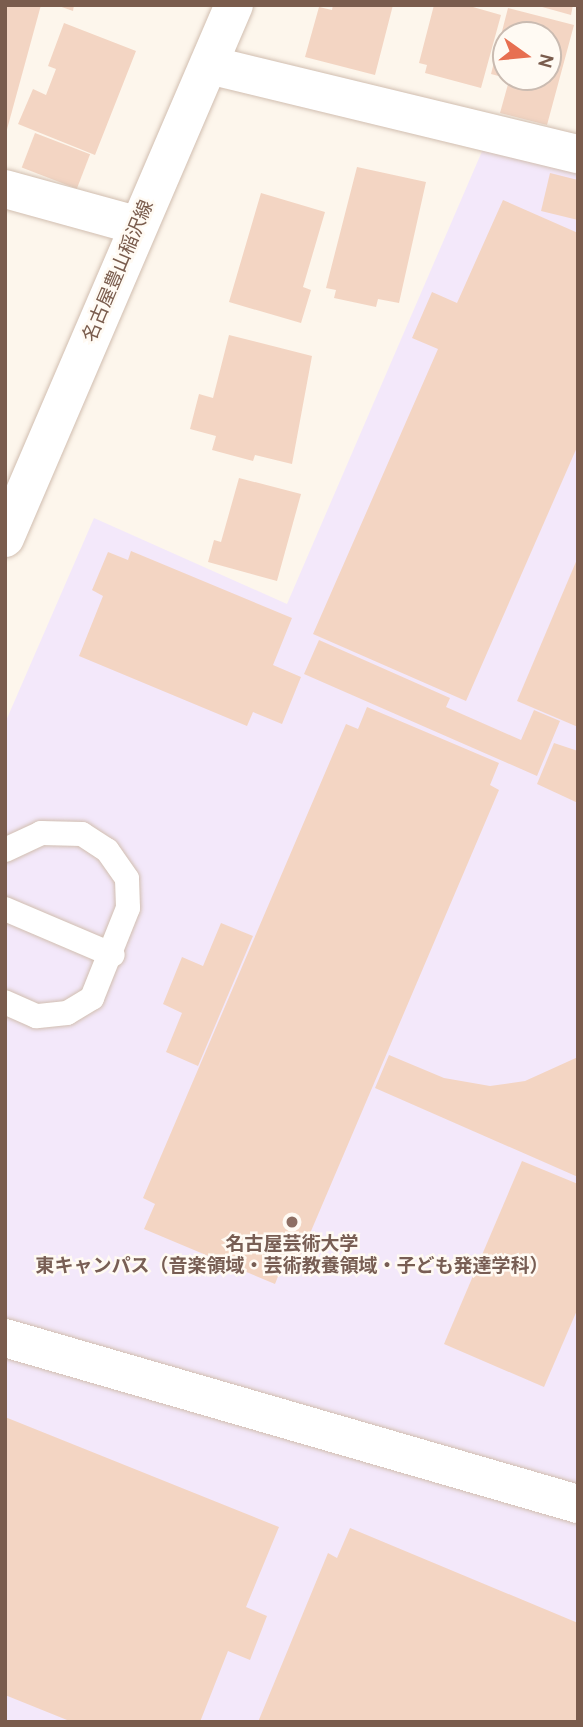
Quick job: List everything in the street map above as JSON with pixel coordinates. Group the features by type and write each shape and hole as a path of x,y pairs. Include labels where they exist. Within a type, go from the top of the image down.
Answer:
{"street":[{"name":"名古屋豊山稲沢線","path":"5,538 136,225 234,5"},
{"path":"209,65 578,154"},
{"path":"5,189 136,225"},
{"path":"5,1338 578,1504"}],"lane":[{"path":"5,850 41,833 82,834 107,850 127,879 128,889 128,908 113,955 92,998 67,1013 36,1016 5,1002"},
{"path":"5,909 113,955"}],"shaded area":[{"name":"名古屋芸術大学 東キャンパス（音楽領域・芸術教養領域・子ども発達学科）","path":"483,149 578,171 578,1722 5,1722 5,723 94,518 287,604"}],"building":[{"path":"5,5 41,5 6,133 5,132"},
{"path":"56,5 74,5 73,11"},
{"path":"333,5 393,5 375,75 305,57 319,7 332,10"},
{"path":"434,5 466,5 501,15 499,21 492,21 492,48 481,88 425,73 427,65 419,63"},
{"path":"535,5 573,5 571,15"},
{"path":"508,8 558,21 505,21"},
{"path":"562,22 574,25 562,69"},
{"path":"64,23 136,51 95,155 18,124 33,89 46,95 56,69 48,66"},
{"path":"506,91 556,91 547,125 500,113"},
{"path":"35,133 90,154 77,189 22,168"},
{"path":"357,167 426,182 399,303 378,299 376,307 334,298 336,290 326,288"},
{"path":"550,173 578,180 578,220 541,211"},
{"path":"261,193 325,212 303,287 311,290 301,323 229,302"},
{"path":"503,200 578,233 578,445 466,701 313,634 438,349 412,338 432,292 457,303"},
{"path":"229,335 312,356 292,464 255,455 253,461 212,450 216,436 190,429 199,394 213,398"},
{"path":"239,478 301,494 277,581 208,562 214,540 221,542"},
{"path":"131,551 292,618 273,665 301,677 282,724 253,712 247,726 79,656 103,596 92,590 108,552 128,560"},
{"path":"578,557 578,727 517,701"},
{"path":"319,640 450,698 446,707 521,740 534,710 560,721 537,776 304,674"},
{"path":"367,707 499,763 490,785 499,790 297,1264 285,1259 275,1284 144,1229 155,1204 143,1198 346,724 358,729"},
{"path":"554,743 578,751 578,803 537,784"},
{"path":"221,923 253,936 198,1066 166,1052 182,1013 163,1004 182,957 203,966"},
{"path":"389,1055 444,1078 490,1086 525,1081 578,1057 578,1177 375,1088"},
{"path":"522,1161 578,1184 578,1308 544,1387 444,1344"},
{"path":"5,1417 279,1527 246,1607 267,1616 250,1660 228,1651 200,1722 72,1722 5,1695"},
{"path":"350,1528 578,1623 578,1722 258,1722 328,1553 337,1558"}],"place":[{"name":"名古屋芸術大学 東キャンパス（音楽領域・芸術教養領域・子ども発達学科）","path":"292,1222"}]}
